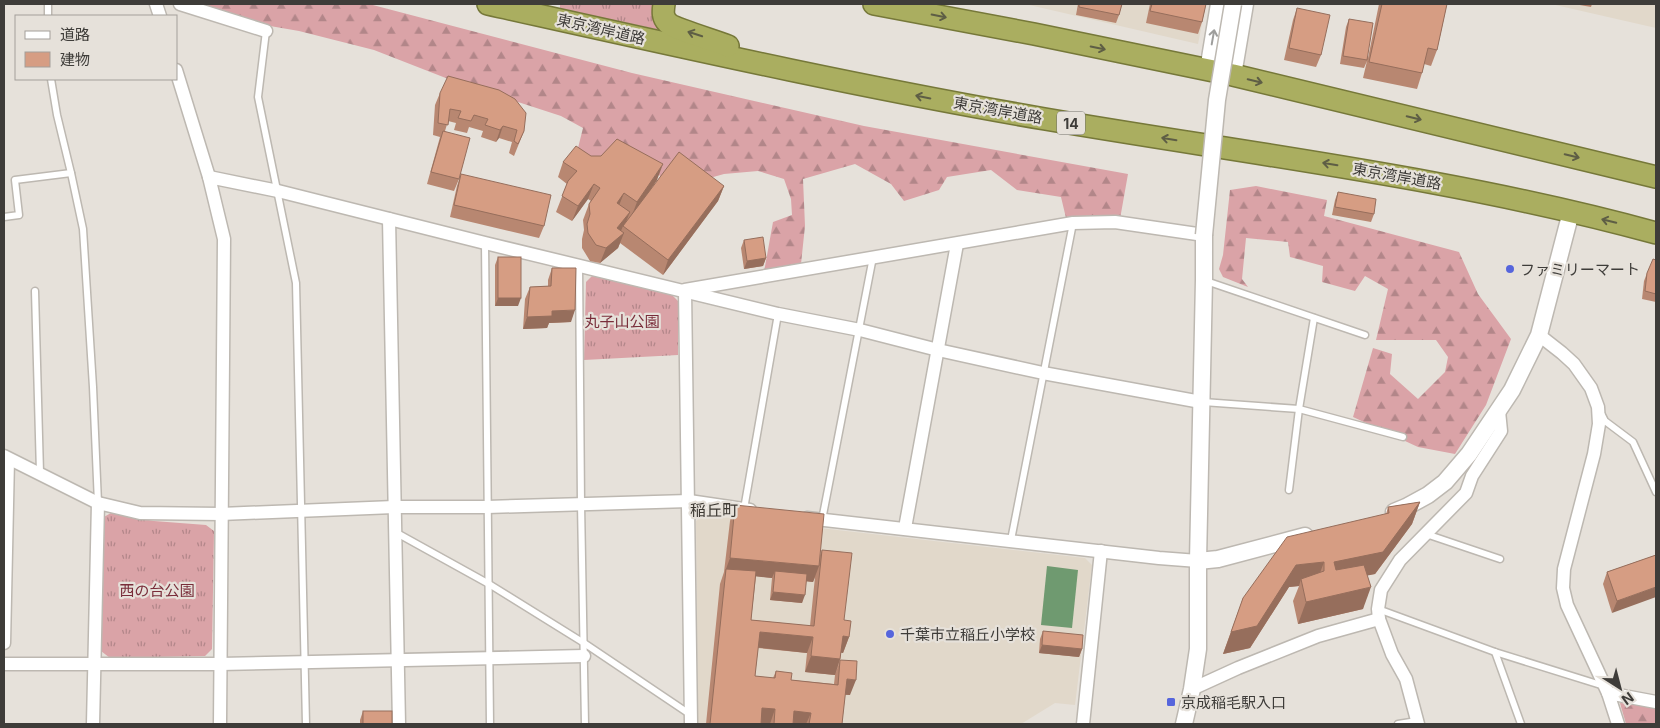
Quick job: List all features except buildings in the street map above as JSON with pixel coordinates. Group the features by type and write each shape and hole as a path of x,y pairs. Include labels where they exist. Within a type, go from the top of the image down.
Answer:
{"highway":[{"name":"東京湾岸道路","path":"488,4 545,10 772,66 866,86 1044,119 1389,174 1572,212 1656,233"},
{"path":"664,4 664,18 671,25 716,41 772,66"},
{"path":"874,4 1208,70 1656,177"}],"street":[{"path":"180,4 266,31"},
{"path":"1208,70 1219,4"},
{"path":"1184,724 1198,649 1204,235 1217,100 1233,4"},
{"path":"1233,76 1245,4"},
{"path":"178,76 209,177 224,239 220,724"},
{"path":"209,177 278,191 778,314 860,330 938,350 1043,373 1201,402"},
{"path":"1378,517 1406,507 1428,496 1444,482 1469,454 1499,411 1512,390 1539,335 1572,212"},
{"path":"389,219 399,724"},
{"path":"685,290 1072,223 1115,222 1204,235"},
{"path":"905,528 957,244"},
{"path":"685,290 691,720"},
{"path":"1539,335 1574,364 1591,388 1598,407 1599,424 1594,454 1564,569 1563,588 1573,622 1606,690 1618,724"},
{"path":"1418,722 1406,679 1392,654 1378,614 1380,590 1400,560 1466,494 1472,476 1501,431 1499,411"},
{"path":"4,643 6,457 98,502 140,513 221,514 394,507 487,507 689,502 764,512"},
{"path":"93,724 98,502"},
{"path":"793,516 1198,561 1218,559 1316,533"},
{"path":"1083,724 1101,551"},
{"path":"1192,689 1238,668 1378,614"},
{"path":"4,664 220,664 584,656"},
{"path":"1606,690 1656,702"}],"lane":[{"path":"266,31 258,97 296,283 306,724"},
{"path":"51,80 57,115 72,173 83,229 94,387 98,502"},
{"path":"4,217 19,215 15,180 72,173"},
{"path":"1011,540 1072,223"},
{"path":"485,243 490,724"},
{"path":"822,520 873,257"},
{"path":"579,265 580,504 585,724"},
{"path":"1204,280 1365,335"},
{"path":"35,291 40,475"},
{"path":"744,509 778,314"},
{"path":"1289,490 1299,409 1314,318"},
{"path":"1201,402 1299,409 1403,437"},
{"path":"1598,407 1605,421 1633,442 1656,492"},
{"path":"394,532 489,584 584,643 691,720"},
{"path":"1426,534 1500,559"},
{"path":"1378,614 1606,690"},
{"path":"1495,652 1520,724"},
{"path":"1398,724 1418,722"}],"shaded area":[{"path":"1025,4 1206,4 1198,44"},
{"path":"1551,4 1656,4 1656,28"},
{"name":"千葉市立稲丘小学校","path":"704,515 1085,558 1092,565 1075,705 1055,703 1021,724 698,724 696,521"},
{"path":"1047,566 1078,570 1072,628 1041,625"}],"green space":[{"path":"189,4 369,4 632,73 864,126 1128,174 1120,219 1066,218 1061,197 1017,190 991,170 947,177 939,190 904,201 891,184 855,164 803,179 805,226 801,264 764,272 773,222 792,215 791,199 784,179 758,171 724,174 699,181 662,177 614,149 595,163 576,156 583,128 561,116 456,82 374,50 299,31 270,26"},
{"path":"560,4 655,4 654,17 660,30 560,9"},
{"path":"1256,186 1327,200 1324,216 1459,252 1478,294 1511,339 1486,405 1455,454 1418,447 1353,417 1373,348 1392,354 1390,374 1418,399 1445,372 1448,357 1436,340 1376,340 1388,289 1365,276 1355,291 1322,282 1323,266 1290,257 1288,242 1246,238 1242,279 1248,287 1223,277 1219,269 1223,255 1230,190"},
{"name":"丸子山公園","path":"592,276 671,294 678,301 678,355 584,360 586,282"},
{"name":"西の台公園","path":"111,513 154,521 206,525 214,531 212,649 205,656 110,658 101,651 102,518"},
{"path":"1620,703 1656,706 1656,724 1626,724"}],"place":[{"name":"ファミリーマート","path":"1510,269"},
{"name":"千葉市立稲丘小学校","path":"890,634"},
{"name":"京成稲毛駅入口","path":"1171,702"}],"district":[{"name":"稲丘町","path":"714,510"}]}
